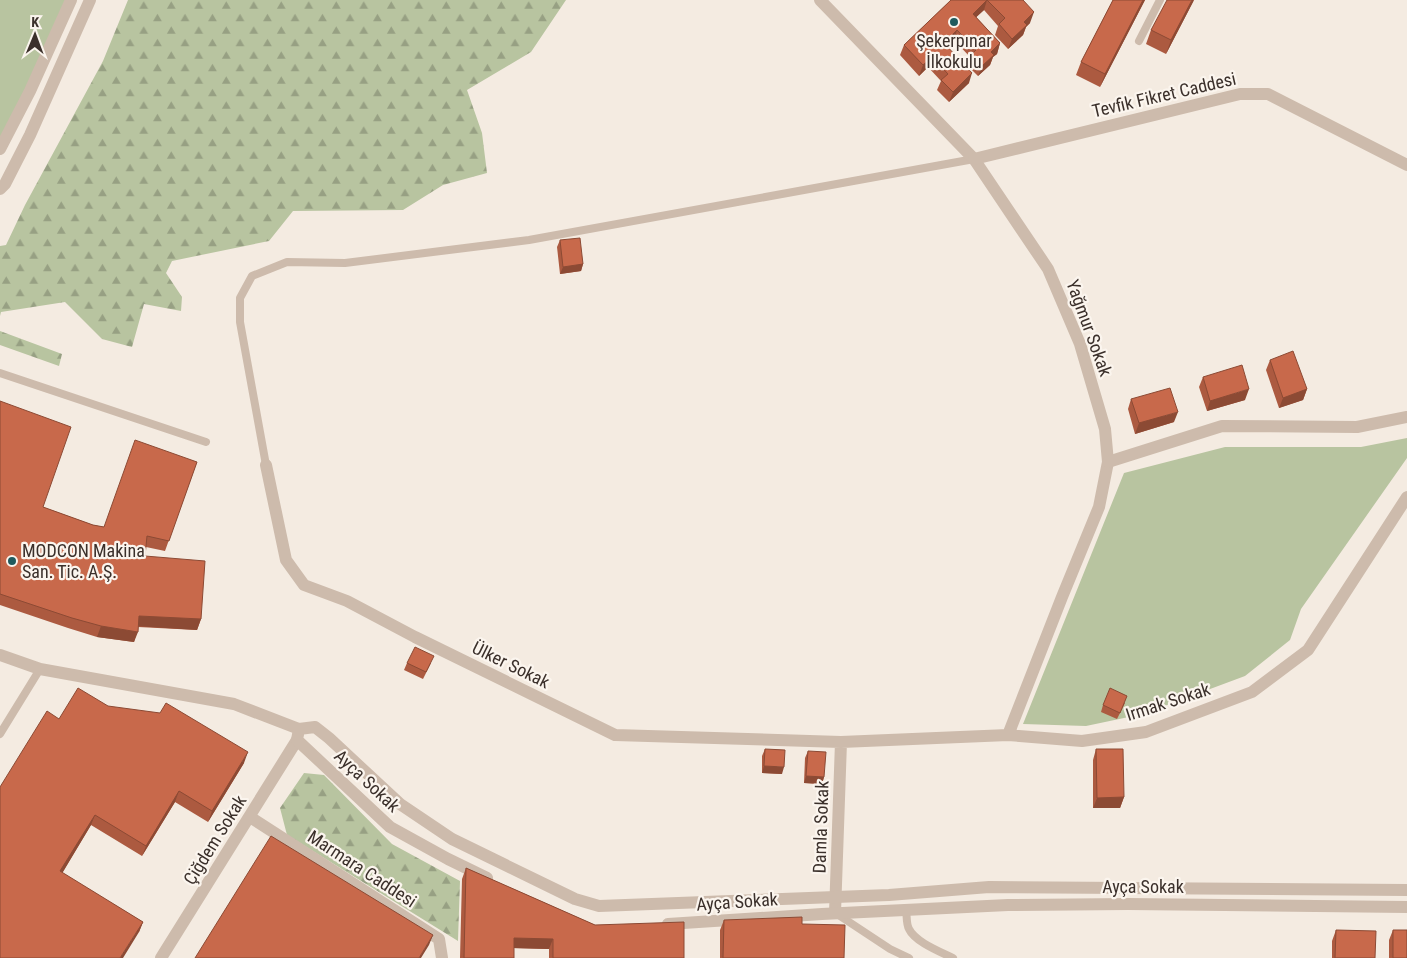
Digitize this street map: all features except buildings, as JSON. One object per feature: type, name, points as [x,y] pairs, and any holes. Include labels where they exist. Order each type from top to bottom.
[{"type":"street","points":[[0,149],[30,91],[71,0]]},
{"type":"street","points":[[0,189],[5,184],[30,135],[90,0]]},
{"type":"street","name":"Yağmur Sokak","points":[[820,0],[974,159],[1048,269],[1080,344],[1105,429],[1108,462],[1099,507],[1008,735]]},
{"type":"street","name":"Tevfik Fikret Caddesi","points":[[974,159],[1240,94],[1268,94],[1407,166]]},
{"type":"street","points":[[1108,462],[1222,426],[1357,427],[1407,417]]},
{"type":"street","name":"Ülker Sokak","points":[[266,465],[286,560],[304,585],[347,600],[415,637],[615,735],[841,742]]},
{"type":"street","name":"Irmak Sokak","points":[[841,742],[1008,735],[1082,741],[1146,732],[1252,692],[1308,650],[1407,497]]},
{"type":"street","name":"Ayça Sokak","points":[[0,654],[40,669],[234,704],[298,735],[390,827],[496,883]]},
{"type":"street","name":"Ayça Sokak","points":[[298,735],[314,727],[329,738],[400,804],[452,839],[575,899],[599,906],[889,895],[989,887],[1407,890]]},
{"type":"street","name":"Çiğdem Sokak","points":[[161,958],[250,817],[298,735]]},
{"type":"street","name":"Damla Sokak","points":[[835,913],[841,742]]},
{"type":"street","name":"Marmara Caddesi","points":[[250,817],[439,939],[442,958]]},
{"type":"street","name":"Ayça Sokak","points":[[654,925],[835,913],[1008,905],[1128,904],[1407,907]]},
{"type":"lane","points":[[1139,41],[1160,0]]},
{"type":"lane","points":[[266,465],[240,322],[240,298],[252,276],[287,262],[345,263],[529,240],[974,159]]},
{"type":"lane","points":[[0,373],[206,442]]},
{"type":"lane","points":[[0,734],[40,669]]},
{"type":"lane","points":[[906,909],[910,932],[926,944],[953,958]]},
{"type":"lane","points":[[835,913],[890,949],[909,958]]},
{"type":"green space","points":[[0,0],[71,0],[0,149]]},
{"type":"green space","points":[[128,0],[566,0],[531,52],[467,90],[482,133],[487,173],[443,185],[403,210],[293,211],[269,241],[172,261],[166,273],[182,297],[181,311],[144,304],[132,347],[102,339],[65,302],[1,312],[0,316],[0,246],[6,245],[25,205],[103,61]]},
{"type":"green space","points":[[0,331],[62,354],[59,366],[0,345]]},
{"type":"green space","points":[[1407,438],[1407,458],[1301,609],[1290,640],[1245,676],[1143,714],[1086,726],[1023,724],[1124,473],[1225,447],[1361,447]]},
{"type":"green space","points":[[304,773],[324,775],[392,844],[460,881],[458,941],[287,835],[280,808]]},
{"type":"place","name":"Şekerpınar İlkokulu","points":[[954,22]]},
{"type":"place","name":"MODCON Makina San. Tic. A.Ş.","points":[[12,561]]}]
